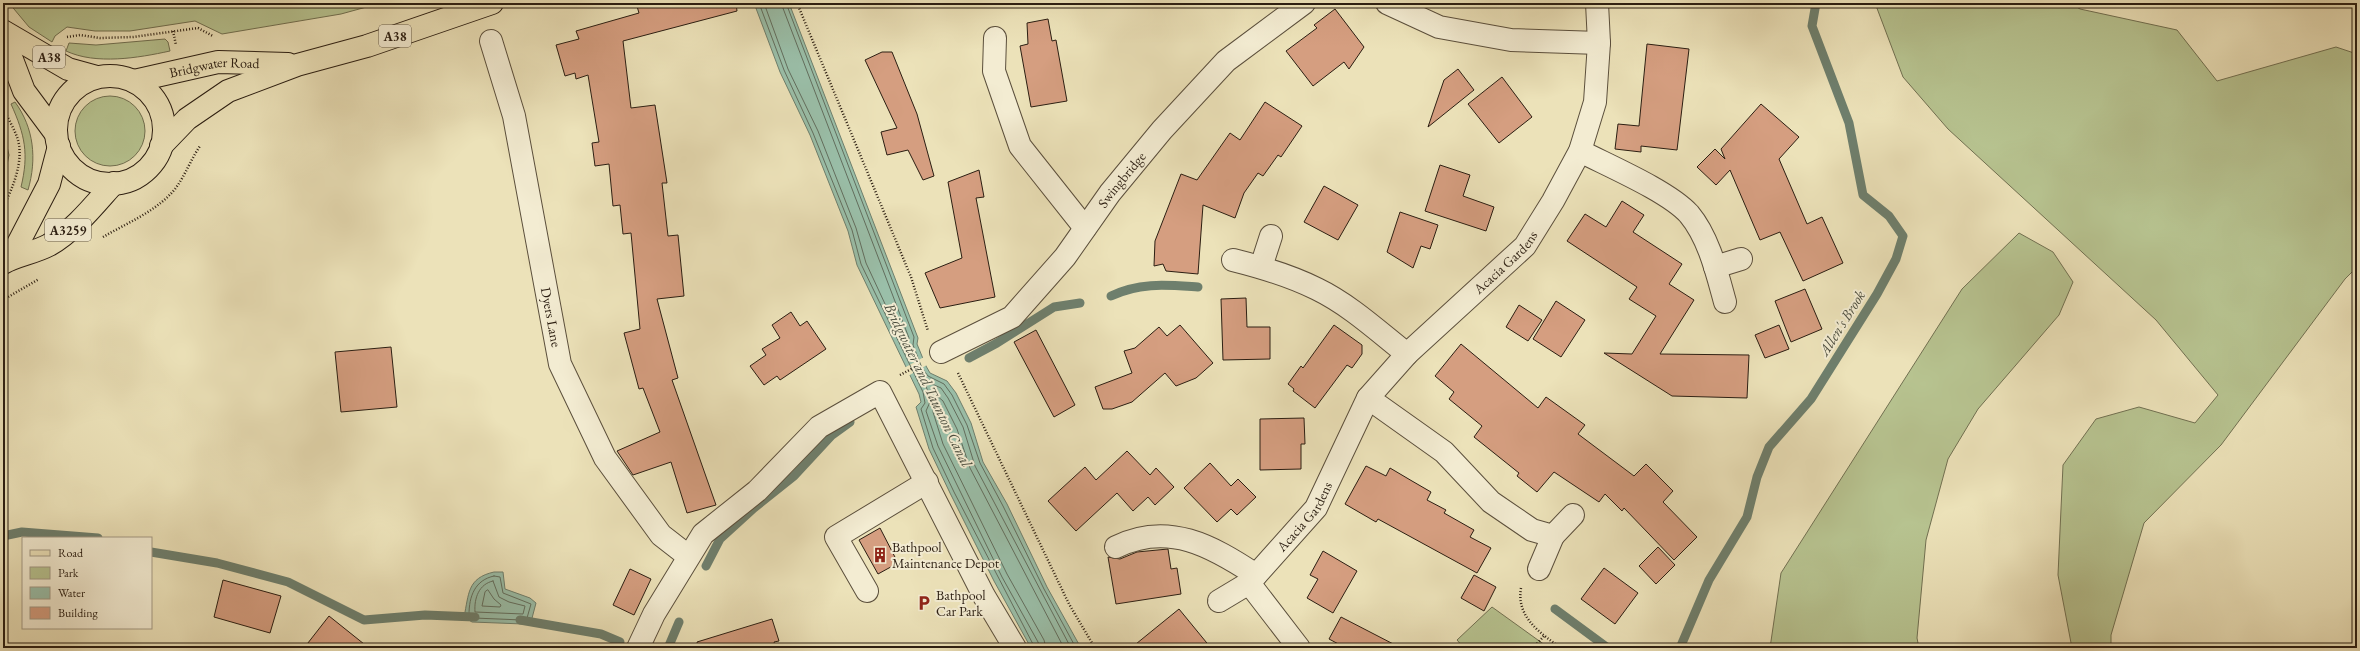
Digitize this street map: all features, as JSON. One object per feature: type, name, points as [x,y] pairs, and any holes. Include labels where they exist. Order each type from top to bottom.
[{"type":"main road","name":"Bridgwater Road","points":[[161,146],[187,119],[228,91],[297,65],[367,46],[492,3]]},
{"type":"main road","name":"A38","points":[[3,31],[68,69],[97,77],[109,76],[134,81],[153,98],[159,109],[163,127],[161,146],[148,167],[127,180],[114,183],[102,183],[80,174],[71,166],[57,140],[24,91],[3,36]]},
{"type":"main road","name":"Bridgwater Road","points":[[134,81],[218,62],[297,65]]},
{"type":"main road","points":[[57,140],[60,109],[66,98],[85,82],[97,77]]},
{"type":"main road","name":"A3259","points":[[6,261],[49,184],[57,140]]},
{"type":"main road","name":"A3259","points":[[6,261],[31,253],[58,238],[74,226],[114,183]]},
{"type":"street","name":"Swingbridge","points":[[932,358],[1012,317],[1065,257],[1110,194],[1162,130],[1226,61],[1304,3]]},
{"type":"street","points":[[1387,3],[1440,27],[1511,40],[1599,43]]},
{"type":"street","name":"Acacia Gardens","points":[[1219,601],[1253,579],[1316,508],[1368,398],[1407,354],[1525,246],[1553,201],[1580,151],[1595,102],[1599,43],[1597,3]]},
{"type":"street","points":[[995,38],[994,71],[1020,146],[1085,228]]},
{"type":"street","name":"Dyers Lane","points":[[491,41],[514,116],[560,364],[605,458],[661,535],[688,556]]},
{"type":"street","points":[[1580,151],[1667,197],[1689,214],[1704,239],[1715,267],[1725,302]]},
{"type":"street","points":[[1261,267],[1271,236]]},
{"type":"street","points":[[1715,267],[1741,259]]},
{"type":"street","points":[[1233,260],[1261,267],[1318,290],[1362,318],[1407,354]]},
{"type":"street","points":[[638,648],[654,614],[688,556],[704,534],[757,491],[818,427],[880,392],[984,596],[1015,648]]},
{"type":"street","points":[[1368,398],[1444,452],[1491,502],[1532,530],[1553,536]]},
{"type":"street","points":[[867,591],[836,537],[927,482]]},
{"type":"street","points":[[1539,569],[1553,536],[1573,515]]},
{"type":"street","points":[[1116,547],[1145,536],[1176,536],[1223,554],[1253,579],[1299,648]]},
{"type":"path","points":[[797,3],[911,277],[931,342],[932,358]]},
{"type":"path","points":[[52,59],[58,46],[68,36],[100,38],[133,36],[198,28],[219,39],[236,62]]},
{"type":"path","points":[[3,108],[18,139],[18,157],[13,188],[3,207]]},
{"type":"path","points":[[96,240],[147,212],[165,199],[176,188],[204,140]]},
{"type":"path","points":[[897,377],[932,358]]},
{"type":"path","points":[[932,358],[960,376],[1069,604],[1095,648]]},
{"type":"path","points":[[1539,569],[1525,566],[1520,593],[1523,613],[1531,624],[1561,648]]},
{"type":"path","points":[[1533,648],[1545,635]]},
{"type":"green space","points":[[9,3],[381,3],[341,14],[222,34],[195,21],[130,31],[95,31],[67,27],[55,36],[52,42],[29,27]]},
{"type":"green space","points":[[1875,3],[2070,3],[2080,9],[2177,30],[2217,81],[2336,47],[2357,54],[2357,267],[2345,279],[2221,445],[2144,523],[2111,635],[2111,648],[2072,648],[2058,575],[2063,465],[2096,419],[2139,407],[2195,423],[2218,395],[2156,320],[1948,129],[1903,77]]},
{"type":"green space","points":[[165,39],[168,42],[170,51],[131,58],[90,58],[66,51],[69,43],[96,45]]},
{"type":"green space","points":[[103,96],[117,96],[130,102],[139,111],[143,117],[145,131],[143,145],[135,156],[124,164],[117,166],[103,166],[96,164],[85,156],[77,145],[75,138],[75,124],[77,117],[85,106],[96,98]]},
{"type":"green space","points":[[15,102],[26,122],[32,144],[32,167],[28,190],[21,187],[25,164],[25,154],[20,125],[11,104]]},
{"type":"green space","points":[[3,130],[9,155],[3,184]]},
{"type":"green space","points":[[2019,233],[2053,252],[2073,282],[2059,315],[1978,409],[1948,459],[1926,540],[1917,638],[1919,648],[1770,648],[1781,573],[1962,289]]},
{"type":"green space","points":[[1492,607],[1549,648],[1464,648],[1457,640]]},
{"type":"water","name":"Bridgwater and Taunton Canal","points":[[754,3],[789,3],[918,338],[917,344],[926,366],[930,373],[947,381],[956,393],[971,423],[983,462],[1007,504],[1047,587],[1081,648],[1031,648],[994,581],[929,449],[916,407],[921,402],[919,394],[857,265],[848,231],[810,135],[780,72]]},
{"type":"water","points":[[494,572],[503,572],[505,589],[530,598],[536,603],[531,622],[523,624],[472,622],[464,617],[469,594],[474,583],[479,578]]},
{"type":"pier","points":[[924,357],[927,365],[908,376],[904,368]]},
{"type":"building","points":[[636,3],[736,3],[737,11],[623,41],[631,108],[655,105],[667,183],[662,183],[668,236],[678,235],[684,296],[657,299],[678,378],[672,380],[716,505],[687,513],[671,462],[633,475],[617,451],[660,432],[643,388],[639,389],[624,333],[640,329],[631,233],[623,234],[620,205],[613,206],[609,164],[595,166],[592,143],[599,142],[588,75],[576,79],[575,73],[565,76],[556,45],[579,39],[576,31],[639,13]]},
{"type":"building","points":[[1335,9],[1364,47],[1349,69],[1344,62],[1313,86],[1286,51],[1317,28],[1314,25]]},
{"type":"building","points":[[1048,19],[1052,41],[1056,40],[1067,101],[1031,107],[1020,46],[1028,44],[1027,23]]},
{"type":"building","points":[[1647,44],[1689,49],[1677,150],[1641,146],[1641,152],[1615,149],[1618,124],[1639,126]]},
{"type":"building","points":[[882,52],[892,52],[917,114],[934,176],[923,180],[908,150],[887,155],[881,132],[897,128],[865,60]]},
{"type":"building","points":[[1458,69],[1474,90],[1428,127],[1444,80]]},
{"type":"building","points":[[1502,77],[1532,117],[1499,143],[1468,104]]},
{"type":"building","points":[[1265,102],[1302,126],[1281,157],[1278,155],[1263,176],[1258,173],[1244,193],[1235,218],[1203,205],[1198,274],[1166,271],[1163,264],[1154,266],[1155,241],[1181,174],[1197,180],[1230,133],[1240,140]]},
{"type":"building","points":[[1761,104],[1799,137],[1779,159],[1807,224],[1822,217],[1843,263],[1803,281],[1780,232],[1760,240],[1730,170],[1716,185],[1697,167],[1715,149],[1725,159],[1721,149]]},
{"type":"building","points":[[1440,165],[1470,175],[1463,196],[1494,207],[1486,231],[1425,211]]},
{"type":"building","points":[[979,170],[984,197],[976,198],[995,297],[940,308],[925,273],[962,258],[948,182]]},
{"type":"building","points":[[1324,186],[1358,205],[1338,240],[1304,222]]},
{"type":"building","points":[[1622,201],[1644,215],[1633,232],[1682,264],[1669,284],[1694,300],[1660,354],[1749,355],[1747,398],[1672,396],[1604,353],[1632,354],[1656,316],[1629,299],[1637,287],[1567,241],[1585,214],[1606,227]]},
{"type":"building","points":[[1400,212],[1438,225],[1430,249],[1421,246],[1413,268],[1387,252]]},
{"type":"building","points":[[1805,289],[1822,329],[1791,342],[1775,301]]},
{"type":"building","points":[[1246,298],[1247,327],[1270,327],[1270,359],[1223,360],[1221,299]]},
{"type":"building","points":[[1556,301],[1585,320],[1561,357],[1533,339]]},
{"type":"building","points":[[1519,305],[1542,320],[1528,341],[1506,327]]},
{"type":"building","points":[[791,312],[800,326],[807,321],[826,349],[780,380],[777,376],[764,385],[750,366],[766,355],[762,349],[780,338],[772,325]]},
{"type":"building","points":[[1180,325],[1213,363],[1196,378],[1176,386],[1165,373],[1132,402],[1112,409],[1103,409],[1095,387],[1132,373],[1124,351],[1135,348],[1159,327],[1167,336]]},
{"type":"building","points":[[1334,325],[1362,345],[1362,354],[1352,368],[1347,365],[1315,408],[1293,391],[1294,389],[1288,384],[1301,366],[1303,368]]},
{"type":"building","points":[[1779,325],[1789,349],[1765,358],[1755,335]]},
{"type":"building","points":[[1036,330],[1075,405],[1054,417],[1014,342]]},
{"type":"building","points":[[1461,344],[1538,408],[1546,397],[1585,425],[1578,434],[1634,476],[1646,464],[1673,491],[1663,502],[1697,537],[1674,560],[1624,508],[1622,511],[1605,494],[1599,502],[1554,472],[1537,492],[1517,476],[1519,473],[1474,437],[1482,426],[1449,399],[1454,392],[1435,376]]},
{"type":"building","points":[[391,347],[397,407],[341,412],[335,352]]},
{"type":"building","points":[[1304,418],[1305,444],[1301,444],[1301,469],[1260,470],[1260,419]]},
{"type":"building","points":[[1127,451],[1150,475],[1156,468],[1174,487],[1155,505],[1148,497],[1133,511],[1117,493],[1076,531],[1048,501],[1085,467],[1096,480]]},
{"type":"building","points":[[1210,463],[1231,486],[1238,479],[1256,497],[1237,515],[1231,509],[1217,522],[1184,488]]},
{"type":"building","points":[[1366,466],[1386,476],[1390,468],[1431,492],[1427,500],[1446,510],[1444,513],[1474,530],[1470,537],[1491,548],[1477,573],[1378,519],[1376,522],[1345,504]]},
{"type":"building","name":"Bathpool Maintenance Depot","points":[[880,528],[898,563],[878,574],[859,540]]},
{"type":"building","points":[[1658,547],[1675,565],[1656,584],[1639,566]]},
{"type":"building","points":[[1168,549],[1171,569],[1177,568],[1181,594],[1116,604],[1108,557],[1120,559],[1137,552]]},
{"type":"building","points":[[1323,551],[1357,571],[1333,613],[1307,598],[1318,579],[1310,575]]},
{"type":"building","points":[[1604,568],[1638,593],[1615,624],[1581,599]]},
{"type":"building","points":[[630,569],[651,579],[634,615],[613,605]]},
{"type":"building","points":[[1474,575],[1496,587],[1484,611],[1461,598]]},
{"type":"building","points":[[223,580],[281,596],[270,633],[214,617]]},
{"type":"building","points":[[1179,609],[1211,648],[1131,648]]},
{"type":"building","points":[[329,616],[369,648],[304,648]]},
{"type":"building","points":[[1341,617],[1401,648],[1346,648],[1329,639]]},
{"type":"building","points":[[772,619],[779,641],[774,642],[776,648],[698,648],[697,642]]},
{"type":"waterway","name":"Allen's Brook","points":[[1680,648],[1709,580],[1747,517],[1757,477],[1769,447],[1811,399],[1877,294],[1896,259],[1903,236],[1889,216],[1863,195],[1849,123],[1812,26],[1816,3]]},
{"type":"waterway","points":[[1111,296],[1132,288],[1143,286],[1164,285],[1198,287]]},
{"type":"waterway","points":[[969,358],[997,343],[1054,307],[1080,303]]},
{"type":"waterway","points":[[706,566],[720,539],[754,508],[794,476],[832,435],[850,422]]},
{"type":"waterway","points":[[3,536],[22,532],[85,537]]},
{"type":"waterway","points":[[152,552],[217,563],[288,582],[364,620],[425,615],[475,617]]},
{"type":"waterway","points":[[1555,609],[1608,648]]},
{"type":"waterway","points":[[520,620],[601,634],[620,642]]},
{"type":"waterway","points":[[668,648],[679,622]]},
{"type":"place","name":"Bathpool Maintenance Depot","points":[[880,555]]},
{"type":"place","name":"Bathpool Car Park","points":[[924,603]]}]
